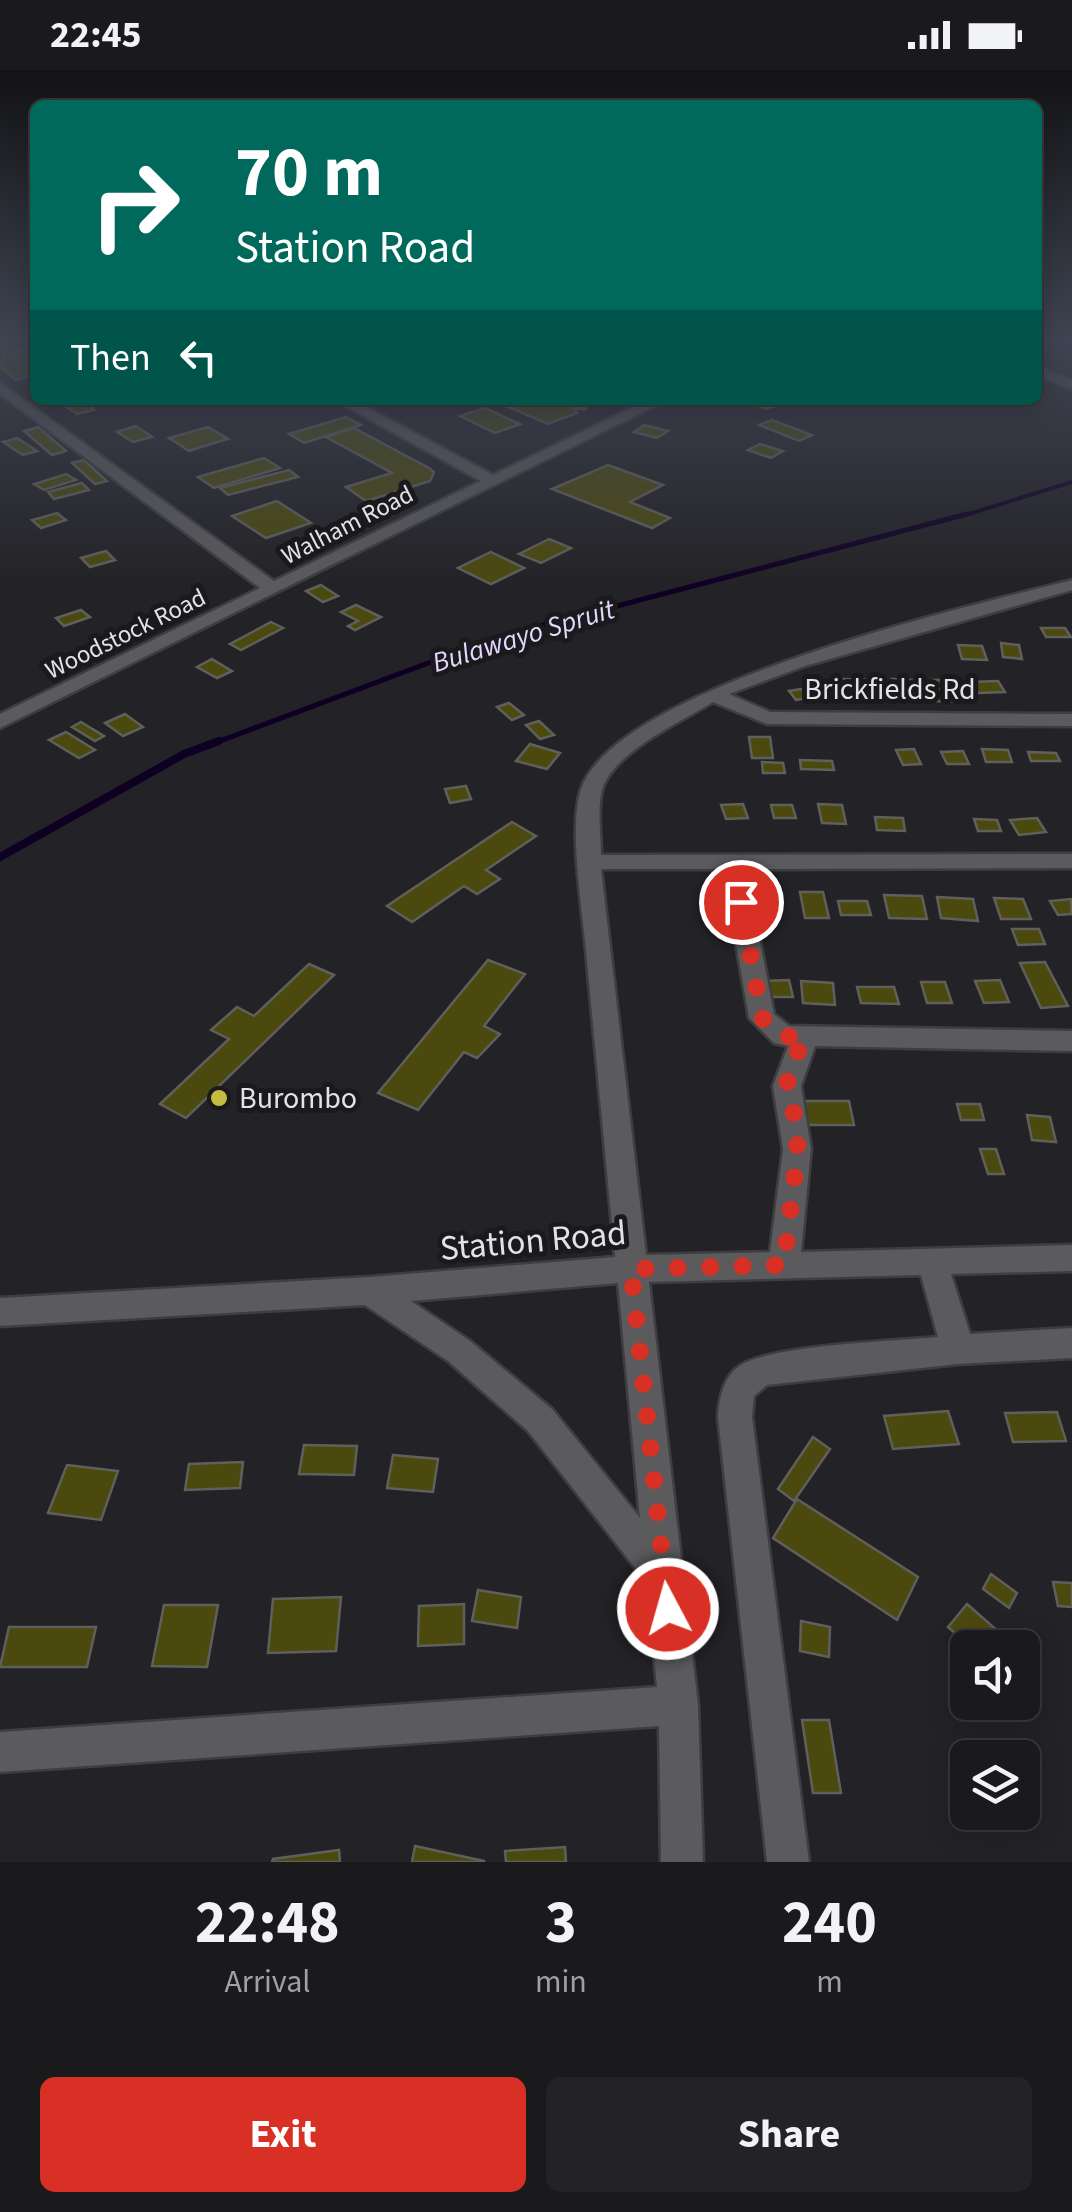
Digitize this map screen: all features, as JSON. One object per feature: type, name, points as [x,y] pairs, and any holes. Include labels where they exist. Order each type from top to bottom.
[{"type":"street","points":[[46,421],[273,588]]},
{"type":"street","points":[[380,421],[490,480]]},
{"type":"street","name":"Walham Road","points":[[273,588],[616,421]]},
{"type":"street","points":[[682,1862],[678,1704],[589,862],[588,804],[599,772],[618,752],[712,694],[798,662],[1072,585]]},
{"type":"street","name":"Woodstock Road","points":[[0,722],[273,588]]},
{"type":"street","name":"Brickfields Rd","points":[[712,694],[766,718],[1072,720]]},
{"type":"street","points":[[589,862],[1072,862]]},
{"type":"street","points":[[734,864],[762,1018],[783,1036],[1072,1040]]},
{"type":"street","points":[[784,1265],[798,1143],[785,1088],[790,1064],[806,1038]]},
{"type":"street","name":"Station Road","points":[[0,1312],[370,1291],[631,1269],[1072,1258]]},
{"type":"street","points":[[932,1261],[958,1349]]},
{"type":"street","points":[[370,1291],[459,1351],[540,1420],[664,1577]]},
{"type":"street","points":[[788,1862],[735,1417],[738,1388],[750,1376],[766,1370],[958,1349],[1072,1343]]},
{"type":"street","points":[[0,1752],[678,1704]]},
{"type":"building","points":[[334,421],[353,421],[361,425],[304,443],[289,434]]},
{"type":"building","points":[[470,421],[520,424],[495,433]]},
{"type":"building","points":[[774,421],[812,435],[799,441],[759,425]]},
{"type":"building","points":[[644,425],[668,431],[657,438],[634,432]]},
{"type":"building","points":[[136,426],[152,437],[133,442],[117,432]]},
{"type":"building","points":[[38,427],[66,451],[52,455],[24,431]]},
{"type":"building","points":[[208,427],[228,439],[189,451],[169,438]]},
{"type":"building","points":[[354,428],[429,468],[434,472],[430,481],[366,501],[346,487],[392,473],[326,437]]},
{"type":"building","points":[[17,438],[37,451],[23,455],[3,442]]},
{"type":"building","points":[[760,444],[783,451],[771,458],[748,450]]},
{"type":"building","points":[[264,458],[280,468],[214,488],[198,477]]},
{"type":"building","points":[[84,460],[107,481],[95,484],[72,463]]},
{"type":"building","points":[[608,465],[663,485],[630,502],[670,518],[652,528],[552,489]]},
{"type":"building","points":[[289,470],[298,477],[228,495],[220,488]]},
{"type":"building","points":[[66,474],[76,480],[44,490],[34,484]]},
{"type":"building","points":[[82,483],[89,490],[54,499],[48,492]]},
{"type":"building","points":[[277,501],[311,523],[266,538],[232,516]]},
{"type":"building","points":[[57,513],[66,520],[41,528],[32,520]]},
{"type":"building","points":[[549,539],[571,548],[541,563],[519,554]]},
{"type":"building","points":[[106,551],[115,560],[90,567],[81,558]]},
{"type":"building","points":[[491,552],[524,568],[491,584],[458,568]]},
{"type":"building","points":[[321,585],[338,596],[323,602],[306,591]]},
{"type":"building","points":[[356,605],[381,617],[355,630],[348,626],[358,621],[341,612]]},
{"type":"building","points":[[81,610],[90,617],[64,626],[56,618]]},
{"type":"building","points":[[271,622],[283,628],[241,650],[230,644]]},
{"type":"building","points":[[1041,628],[1065,628],[1071,637],[1046,637]]},
{"type":"building","points":[[1001,643],[1019,645],[1022,659],[1003,657]]},
{"type":"building","points":[[958,645],[982,646],[987,660],[962,659]]},
{"type":"building","points":[[212,659],[232,671],[217,678],[197,667]]},
{"type":"building","points":[[843,679],[873,680],[875,689],[845,688]]},
{"type":"building","points":[[892,679],[915,680],[918,692],[894,691]]},
{"type":"building","points":[[931,680],[952,680],[959,702],[937,701]]},
{"type":"building","points":[[998,681],[1005,692],[978,693],[971,682]]},
{"type":"building","points":[[814,687],[822,696],[796,700],[789,691]]},
{"type":"building","points":[[509,703],[524,715],[512,720],[497,707]]},
{"type":"building","points":[[125,714],[143,727],[123,736],[105,723]]},
{"type":"building","points":[[539,721],[554,735],[540,739],[526,725]]},
{"type":"building","points":[[81,722],[104,736],[95,741],[72,727]]},
{"type":"building","points":[[66,732],[95,750],[79,758],[49,740]]},
{"type":"building","points":[[749,737],[770,737],[773,758],[752,758]]},
{"type":"building","points":[[530,744],[560,753],[547,769],[516,761]]},
{"type":"building","points":[[914,749],[921,764],[903,765],[896,750]]},
{"type":"building","points":[[982,749],[1008,750],[1012,762],[986,762]]},
{"type":"building","points":[[963,751],[969,764],[947,764],[941,752]]},
{"type":"building","points":[[1028,752],[1056,753],[1060,761],[1031,761]]},
{"type":"building","points":[[800,760],[832,761],[834,770],[801,769]]},
{"type":"building","points":[[762,762],[783,763],[785,773],[763,773]]},
{"type":"building","points":[[466,786],[471,799],[450,803],[445,789]]},
{"type":"building","points":[[743,804],[748,818],[726,819],[721,805]]},
{"type":"building","points":[[818,804],[842,805],[846,824],[822,823]]},
{"type":"building","points":[[771,805],[792,805],[796,818],[774,818]]},
{"type":"building","points":[[875,817],[903,818],[905,831],[877,830]]},
{"type":"building","points":[[1037,818],[1046,832],[1019,835],[1010,820]]},
{"type":"building","points":[[974,819],[997,820],[1001,831],[978,831]]},
{"type":"building","points":[[512,822],[536,836],[486,870],[500,879],[477,894],[464,886],[412,922],[387,906]]},
{"type":"building","points":[[800,892],[823,892],[829,918],[805,918]]},
{"type":"building","points":[[884,895],[922,896],[927,919],[889,918]]},
{"type":"building","points":[[937,897],[973,899],[978,921],[941,918]]},
{"type":"building","points":[[994,898],[1023,899],[1031,919],[1001,919]]},
{"type":"building","points":[[1071,899],[1072,914],[1058,915],[1050,901]]},
{"type":"building","points":[[838,901],[867,901],[871,915],[841,915]]},
{"type":"building","points":[[757,902],[776,903],[776,918],[756,917]]},
{"type":"building","points":[[1012,929],[1039,929],[1045,944],[1018,945]]},
{"type":"building","points":[[488,960],[525,974],[484,1026],[500,1034],[477,1058],[464,1052],[418,1110],[378,1093]]},
{"type":"building","points":[[1045,962],[1068,1006],[1041,1008],[1020,963]]},
{"type":"building","points":[[309,964],[334,975],[186,1118],[160,1104],[229,1039],[211,1030],[237,1007],[254,1016]]},
{"type":"building","points":[[789,980],[793,997],[767,997],[764,981]]},
{"type":"building","points":[[1000,980],[1009,1002],[984,1003],[975,981]]},
{"type":"building","points":[[801,981],[833,983],[835,1005],[803,1003]]},
{"type":"building","points":[[921,982],[945,982],[952,1003],[927,1003]]},
{"type":"building","points":[[857,987],[894,987],[899,1004],[861,1003]]},
{"type":"building","points":[[799,1101],[849,1101],[854,1125],[804,1125]]},
{"type":"building","points":[[957,1104],[980,1104],[984,1120],[961,1120]]},
{"type":"building","points":[[1027,1115],[1050,1117],[1056,1142],[1032,1140]]},
{"type":"building","points":[[980,1149],[996,1149],[1004,1174],[988,1174]]},
{"type":"building","points":[[948,1411],[959,1444],[893,1449],[884,1416]]},
{"type":"building","points":[[1057,1412],[1066,1441],[1013,1442],[1005,1413]]},
{"type":"building","points":[[813,1437],[830,1449],[794,1501],[778,1489]]},
{"type":"building","points":[[304,1445],[357,1446],[354,1475],[299,1474]]},
{"type":"building","points":[[393,1455],[438,1459],[433,1492],[387,1488]]},
{"type":"building","points":[[243,1462],[240,1488],[185,1490],[189,1464]]},
{"type":"building","points":[[67,1465],[118,1471],[101,1520],[48,1513]]},
{"type":"building","points":[[797,1499],[918,1577],[897,1620],[773,1538]]},
{"type":"building","points":[[991,1574],[1017,1593],[1009,1608],[983,1589]]},
{"type":"building","points":[[1053,1582],[1072,1583],[1072,1607],[1058,1606]]},
{"type":"building","points":[[478,1590],[521,1597],[517,1628],[472,1621]]},
{"type":"building","points":[[341,1597],[336,1651],[268,1653],[273,1599]]},
{"type":"building","points":[[464,1604],[464,1644],[418,1646],[419,1606]]},
{"type":"building","points":[[967,1604],[997,1630],[951,1630],[948,1627]]},
{"type":"building","points":[[164,1605],[218,1605],[207,1667],[152,1666]]},
{"type":"building","points":[[801,1621],[830,1627],[829,1657],[800,1651]]},
{"type":"building","points":[[9,1627],[96,1627],[87,1667],[0,1667]]},
{"type":"building","points":[[802,1720],[829,1720],[841,1793],[813,1793]]},
{"type":"building","points":[[415,1846],[484,1861],[484,1862],[412,1862]]},
{"type":"building","points":[[565,1847],[566,1862],[506,1862],[505,1851]]},
{"type":"building","points":[[339,1850],[340,1862],[272,1862],[273,1859]]},
{"type":"waterway","name":"Bulawayo Spruit","points":[[959,517],[1072,482]]},
{"type":"waterway","name":"Bulawayo Spruit","points":[[212,744],[495,638],[967,514]]},
{"type":"waterway","name":"Bulawayo Spruit","points":[[0,857],[184,754],[219,741]]},
{"type":"place","name":"Burombo","points":[[219,1098]]},
{"type":"route","points":[[668,1609],[631,1269],[784,1265],[798,1143],[785,1088],[790,1064],[806,1038],[783,1036],[771,1030],[762,1018],[741,902]]}]
